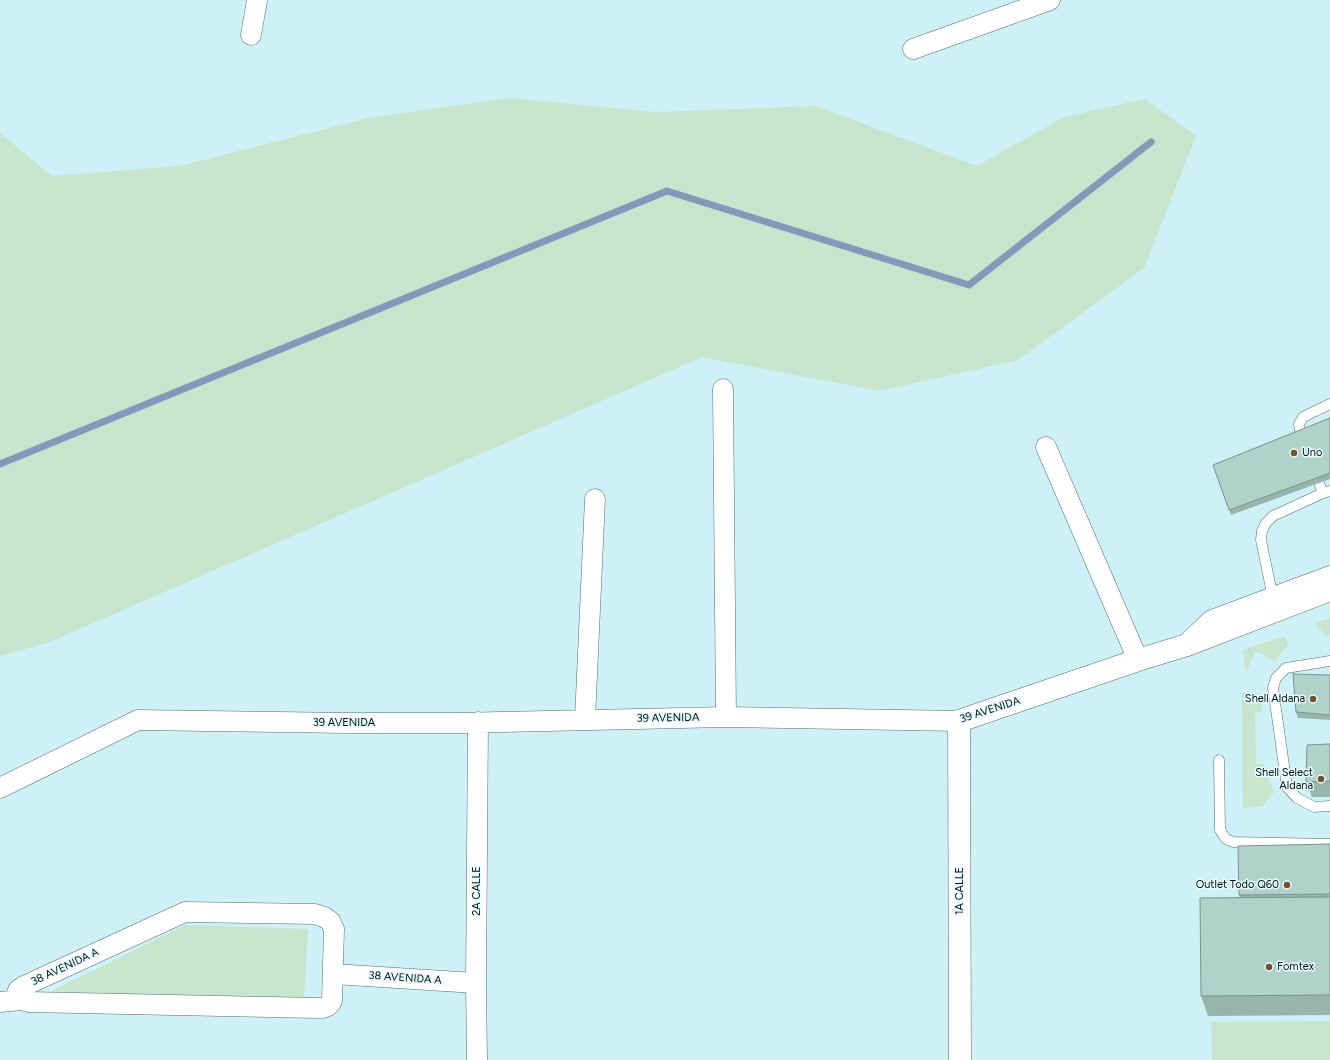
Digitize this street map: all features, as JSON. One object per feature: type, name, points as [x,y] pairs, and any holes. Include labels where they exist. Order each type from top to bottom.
[{"type":"main road","points":[[1187,645],[1212,621],[1330,577]]},
{"type":"main road","name":"39 AVENIDA","points":[[959,721],[1138,660],[1187,645],[1330,590]]},
{"type":"main road","name":"1A CALLE","points":[[959,721],[960,1060]]},
{"type":"street","points":[[251,35],[257,0]]},
{"type":"street","points":[[913,49],[1050,0]]},
{"type":"street","points":[[722,390],[726,717]]},
{"type":"street","points":[[1046,447],[1138,660]]},
{"type":"street","points":[[585,719],[595,499]]},
{"type":"street","name":"39 AVENIDA","points":[[0,788],[138,720],[347,724],[726,717],[959,721]]},
{"type":"street","name":"2A CALLE","points":[[477,1060],[476,983],[478,722]]},
{"type":"street","name":"38 AVENIDA A","points":[[185,912],[315,914],[324,917],[330,921],[334,929],[333,974],[332,1002],[323,1008],[28,1002],[21,1000],[18,995],[18,990],[24,986],[185,912]]},
{"type":"street","name":"38 AVENIDA A","points":[[333,974],[476,983]]},
{"type":"street","points":[[0,1002],[21,1000]]},
{"type":"lane","points":[[1301,436],[1299,424],[1304,418],[1330,404]]},
{"type":"lane","points":[[1273,598],[1261,540],[1262,531],[1266,523],[1273,516],[1327,492],[1319,483]]},
{"type":"lane","points":[[1330,661],[1286,668],[1276,678],[1273,688],[1287,787],[1298,798],[1314,807],[1330,806]]},
{"type":"lane","points":[[1219,760],[1220,830],[1226,839],[1233,842],[1330,844]]},
{"type":"green space","points":[[509,98],[656,112],[816,106],[977,166],[1064,117],[1145,99],[1196,136],[1144,268],[1018,360],[879,391],[702,357],[50,642],[0,656],[0,133],[52,176],[180,166],[369,118]]},
{"type":"green space","points":[[1330,618],[1330,635],[1326,636],[1315,623]]},
{"type":"green space","points":[[1285,636],[1288,645],[1275,661],[1255,651],[1246,673],[1243,650]]},
{"type":"green space","points":[[1242,693],[1261,693],[1262,712],[1255,712],[1256,764],[1263,764],[1274,792],[1262,806],[1243,808]]},
{"type":"green space","points":[[185,925],[308,929],[304,998],[50,992]]},
{"type":"green space","points":[[1330,1021],[1330,1060],[1212,1060],[1211,1022]]},
{"type":"building","name":"Uno","points":[[1330,418],[1330,473],[1229,510],[1213,465]]},
{"type":"building","name":"Shell Aldana","points":[[1293,674],[1330,675],[1330,715],[1296,712]]},
{"type":"building","points":[[1330,744],[1330,781],[1306,782],[1307,745]]},
{"type":"building","name":"Outlet Todo Q60","points":[[1330,844],[1330,894],[1239,895],[1238,846]]},
{"type":"building","name":"Fomtex","points":[[1330,897],[1330,995],[1201,996],[1200,898]]},
{"type":"waterway","points":[[0,464],[667,191],[969,285],[1151,142]]},
{"type":"place","name":"Uno","points":[[1294,453]]},
{"type":"place","name":"Shell Aldana","points":[[1313,699]]},
{"type":"place","name":"Shell Select Aldana","points":[[1321,779]]},
{"type":"place","name":"Outlet Todo Q60","points":[[1287,885]]},
{"type":"place","name":"Fomtex","points":[[1269,967]]}]
